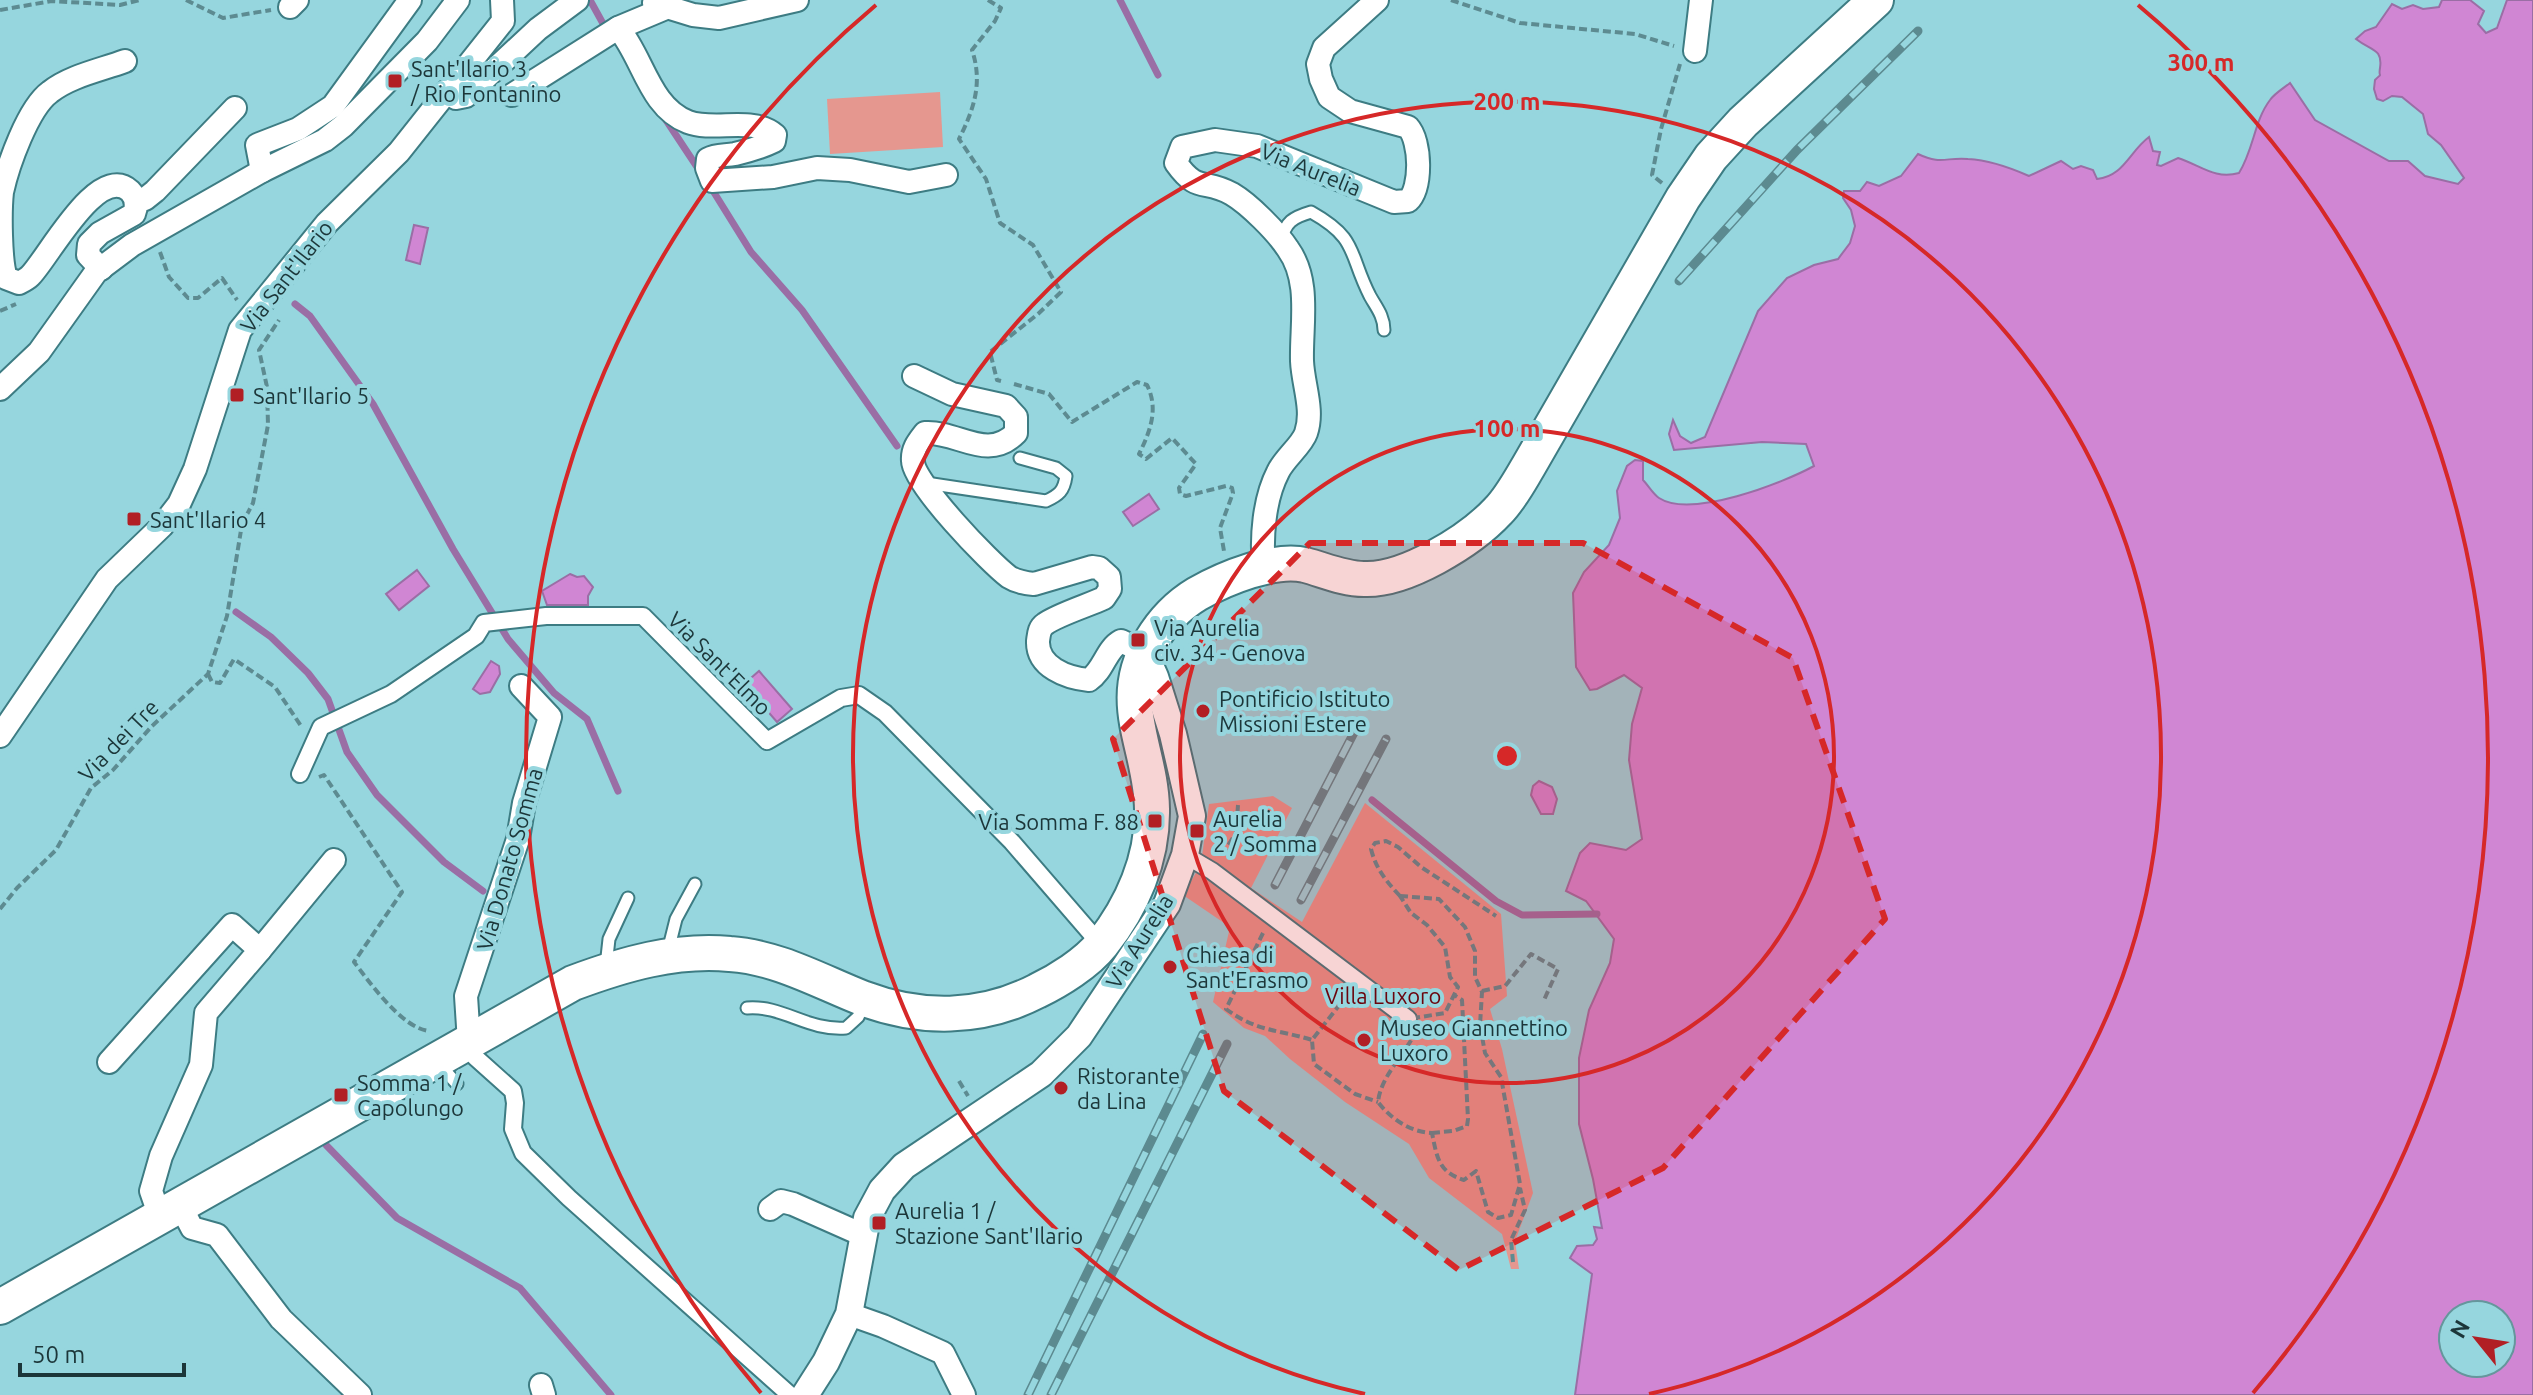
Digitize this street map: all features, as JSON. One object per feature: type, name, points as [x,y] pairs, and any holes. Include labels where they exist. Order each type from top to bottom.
[{"type":"main road","points":[[0,1307],[170,1211],[447,1073],[469,1042],[573,983],[606,971],[667,955],[731,954],[774,962],[866,999],[920,1014],[963,1014],[998,1007],[1037,991],[1080,963],[1101,945],[1131,898],[1150,849],[1152,807],[1134,710],[1134,682],[1144,652],[1171,613],[1196,595],[1256,570],[1301,564],[1366,580],[1405,572],[1450,548],[1492,518],[1528,467],[1683,198],[1711,157],[1743,122],[1876,0]]},
{"type":"street","points":[[262,171],[257,145],[298,129],[333,106],[410,0]]},
{"type":"street","points":[[0,389],[39,352],[96,272],[132,245],[262,171],[325,140],[343,126],[427,41],[458,0]]},
{"type":"street","name":"Via Sant'Ilario","points":[[0,736],[107,579],[162,526],[179,504],[195,469],[240,330],[311,241],[399,152],[503,21],[502,0]]},
{"type":"street","points":[[446,92],[456,98],[466,96],[538,29],[577,0]]},
{"type":"street","points":[[643,0],[693,15],[719,18],[797,0]]},
{"type":"street","name":"Via Aurelia","points":[[1256,570],[1276,474],[1305,435],[1309,413],[1302,363],[1303,299],[1297,265],[1282,241],[1233,195],[1187,179],[1176,163],[1182,147],[1215,140],[1257,146],[1394,202],[1408,201],[1416,190],[1417,148],[1413,133],[1408,127],[1350,111],[1329,97],[1318,64],[1324,48],[1377,0]]},
{"type":"street","points":[[1689,52],[1701,0]]},
{"type":"street","points":[[512,95],[618,28],[668,7]]},
{"type":"street","points":[[618,28],[629,41],[660,101],[687,122],[755,127],[775,135],[774,141],[766,145],[708,159],[707,168],[712,181],[773,177],[817,168],[850,170],[909,182],[946,175]]},
{"type":"street","points":[[101,269],[88,255],[89,244],[100,233],[134,214],[136,201],[131,192],[114,185],[104,188],[85,204],[58,236],[30,276],[19,283],[6,278],[1,266],[2,193],[31,116],[48,93],[125,61]]},
{"type":"street","points":[[136,201],[145,199],[155,191],[235,108]]},
{"type":"street","points":[[914,376],[952,394],[1006,406],[1016,417],[1016,433],[1009,441],[984,448],[941,432],[925,433],[915,445],[912,464],[922,482],[988,557],[1015,580],[1034,584],[1092,567],[1105,572],[1110,589],[1104,598],[1047,622],[1040,629],[1040,656],[1054,669],[1089,680],[1100,670],[1113,645],[1121,641],[1144,652]]},
{"type":"street","name":"Via Sant'Elmo","points":[[300,774],[321,727],[391,694],[476,636],[484,623],[546,616],[643,616],[767,741],[841,698],[859,695],[885,713],[1012,842],[1101,945]]},
{"type":"street","name":"Via Aurelia","points":[[805,1395],[826,1362],[849,1314],[867,1218],[882,1190],[904,1166],[1041,1074],[1079,1036],[1167,904],[1185,855],[1192,816],[1173,734],[1144,652]]},
{"type":"street","name":"Via Donato Somma","points":[[469,1042],[466,996],[518,839],[524,803],[550,717],[521,686]]},
{"type":"street","points":[[1185,855],[1212,871],[1408,1019]]},
{"type":"street","points":[[334,860],[206,1013],[201,1065],[161,1156],[151,1191],[192,1228],[217,1235],[281,1319],[360,1395]]},
{"type":"street","points":[[109,1062],[232,925],[260,950]]},
{"type":"street","points":[[469,1042],[475,1057],[513,1091],[513,1129],[523,1153],[569,1198],[790,1395]]},
{"type":"street","points":[[770,1209],[781,1201],[793,1204],[863,1235]]},
{"type":"street","points":[[849,1314],[943,1353],[964,1395]]},
{"type":"lane","points":[[1282,241],[1284,229],[1295,217],[1311,212],[1334,225],[1351,246],[1368,294],[1384,320],[1384,330]]},
{"type":"lane","points":[[922,482],[1046,501],[1058,496],[1065,488],[1066,476],[1056,468],[1020,458]]},
{"type":"lane","points":[[667,955],[676,919],[695,884]]},
{"type":"lane","points":[[606,971],[609,939],[628,898]]},
{"type":"lane","points":[[747,1008],[770,1009],[829,1030],[846,1028],[858,1017],[866,999]]},
{"type":"path","points":[[0,10],[52,1],[120,5],[140,0]]},
{"type":"path","points":[[186,0],[223,18],[294,4]]},
{"type":"path","points":[[988,0],[1001,8],[995,21],[972,50],[977,66],[977,94],[973,111],[959,139],[986,179],[1000,223],[1033,245],[1061,292],[990,352],[997,380],[1049,394],[1072,422],[1137,382],[1147,385],[1153,396],[1153,419],[1150,434],[1139,454],[1146,459],[1172,438],[1196,464],[1179,488],[1180,494],[1186,496],[1226,486],[1232,488],[1220,528],[1224,556],[1256,570]]},
{"type":"path","points":[[1451,0],[1520,23],[1635,34],[1689,52],[1661,129],[1652,175],[1668,188]]},
{"type":"path","points":[[159,249],[169,277],[188,298],[198,298],[222,278],[243,308],[240,330]]},
{"type":"path","name":"Via dei Tre","points":[[0,909],[56,850],[91,788],[113,770],[152,726],[208,674],[227,616],[242,524],[253,503],[268,425],[267,387],[259,350],[282,316]]},
{"type":"path","points":[[1212,871],[1236,833],[1238,805]]},
{"type":"path","points":[[1378,1102],[1380,1085],[1404,1055],[1415,1033],[1408,1019],[1445,1013],[1458,987],[1450,977],[1445,947],[1427,925],[1411,913],[1382,876],[1371,849],[1375,843],[1386,841],[1398,847],[1421,867],[1496,916]]},
{"type":"path","points":[[1400,896],[1439,899],[1465,927],[1475,951],[1475,977],[1482,992],[1480,1025],[1485,1053],[1501,1077],[1525,1210],[1511,1240],[1513,1262]]},
{"type":"path","points":[[1271,917],[1226,1009],[1245,1023],[1312,1040]]},
{"type":"path","points":[[1482,992],[1505,986],[1531,954],[1558,969],[1544,1000]]},
{"type":"path","points":[[1357,981],[1312,1040],[1314,1064],[1355,1094],[1378,1102],[1387,1114],[1421,1133],[1453,1131],[1467,1126],[1462,1000],[1454,995]]},
{"type":"path","points":[[1432,1133],[1441,1165],[1451,1176],[1464,1180],[1476,1171],[1488,1212],[1498,1218],[1511,1215],[1520,1184]]},
{"type":"highlighted area","points":[[1310,543],[1583,543],[1793,658],[1885,919],[1663,1168],[1459,1270],[1224,1091],[1113,739]]},
{"type":"green space","points":[[940,92],[943,147],[830,154],[827,99]]},
{"type":"green space","name":"Villa Luxoro","points":[[1273,796],[1292,808],[1251,888],[1302,922],[1365,803],[1501,914],[1507,996],[1490,1009],[1502,1049],[1533,1193],[1515,1241],[1519,1269],[1511,1269],[1502,1234],[1429,1178],[1409,1144],[1345,1102],[1265,1036],[1244,1028],[1213,1002],[1230,927],[1183,895],[1201,864],[1209,804]]},
{"type":"shaded area","points":[[2442,0],[2470,0],[2484,11],[2478,24],[2486,33],[2497,28],[2507,0],[2533,0],[2533,1395],[1575,1395],[1592,1274],[1570,1258],[1577,1246],[1593,1245],[1597,1239],[1594,1227],[1602,1228],[1579,1124],[1579,1058],[1589,1010],[1610,963],[1614,939],[1586,901],[1566,891],[1580,853],[1590,843],[1626,850],[1642,839],[1629,760],[1632,724],[1642,688],[1624,675],[1590,690],[1576,667],[1573,593],[1584,572],[1609,545],[1620,518],[1617,491],[1627,466],[1635,460],[1643,461],[1643,480],[1659,498],[1692,504],[1714,502],[1760,489],[1814,466],[1806,444],[1762,442],[1674,450],[1669,434],[1673,420],[1680,436],[1691,443],[1705,437],[1758,311],[1787,278],[1814,265],[1838,259],[1850,243],[1855,226],[1851,210],[1843,198],[1844,191],[1860,191],[1867,182],[1879,186],[1901,176],[1918,154],[1938,160],[1983,161],[2029,176],[2061,161],[2073,169],[2081,166],[2093,170],[2097,179],[2114,173],[2149,137],[2153,151],[2160,152],[2157,165],[2178,158],[2215,173],[2230,175],[2239,173],[2244,164],[2270,100],[2290,83],[2315,120],[2389,161],[2408,161],[2425,176],[2458,184],[2464,178],[2441,145],[2428,134],[2423,114],[2402,97],[2392,96],[2383,101],[2377,99],[2374,89],[2375,80],[2380,75],[2380,57],[2375,50],[2356,39],[2376,27],[2392,4],[2402,9],[2413,5],[2423,9],[2439,7]]},
{"type":"shaded area","points":[[414,225],[428,228],[420,264],[406,260]]},
{"type":"shaded area","points":[[1149,494],[1159,509],[1133,526],[1123,512]]},
{"type":"shaded area","points":[[417,570],[429,586],[399,610],[386,594]]},
{"type":"shaded area","points":[[570,574],[584,576],[593,587],[588,596],[588,605],[547,605],[542,591]]},
{"type":"shaded area","points":[[491,661],[499,666],[500,674],[490,692],[480,694],[473,689]]},
{"type":"shaded area","points":[[759,671],[792,709],[777,722],[744,684]]},
{"type":"shaded area","points":[[1539,781],[1552,787],[1557,799],[1553,814],[1541,814],[1531,795],[1533,786]]},
{"type":"waterway","points":[[590,0],[606,29]]},
{"type":"waterway","points":[[1120,0],[1158,75]]},
{"type":"waterway","points":[[664,117],[701,173]]},
{"type":"waterway","points":[[710,186],[751,252],[802,310],[897,446]]},
{"type":"waterway","points":[[295,304],[310,316],[373,404],[453,549],[508,639],[554,693],[587,719],[618,791]]},
{"type":"waterway","points":[[236,612],[271,637],[308,673],[328,699],[347,752],[377,795],[444,862],[483,891]]},
{"type":"waterway","points":[[1372,800],[1496,901],[1522,915],[1597,914]]},
{"type":"waterway","points":[[326,1145],[397,1218],[520,1288],[611,1395]]},
{"type":"railway","points":[[1679,281],[1797,150],[1918,31]]},
{"type":"railway","points":[[1275,885],[1359,723]]},
{"type":"railway","points":[[1301,900],[1386,739]]},
{"type":"railway","points":[[1028,1395],[1203,1034]]},
{"type":"railway","points":[[1051,1395],[1227,1044]]},
{"type":"place","name":"Sant'Ilario 3 / Rio Fontanino","points":[[395,81]]},
{"type":"place","name":"Sant'Ilario 5","points":[[237,395]]},
{"type":"place","name":"Sant'Ilario 4","points":[[134,519]]},
{"type":"place","name":"Via Aurelia civ. 34 - Genova","points":[[1138,640]]},
{"type":"place","name":"Pontificio Istituto Missioni Estere","points":[[1203,711]]},
{"type":"place","name":"Via Somma F. 88","points":[[1155,821]]},
{"type":"place","name":"Aurelia 2 / Somma","points":[[1197,831]]},
{"type":"place","name":"Chiesa di Sant'Erasmo","points":[[1170,967]]},
{"type":"place","name":"Museo Giannettino Luxoro","points":[[1364,1040]]},
{"type":"place","name":"Ristorante da Lina","points":[[1061,1088]]},
{"type":"place","name":"Somma 1 / Capolungo","points":[[341,1095]]},
{"type":"place","name":"Aurelia 1 / Stazione Sant'Ilario","points":[[879,1223]]}]
